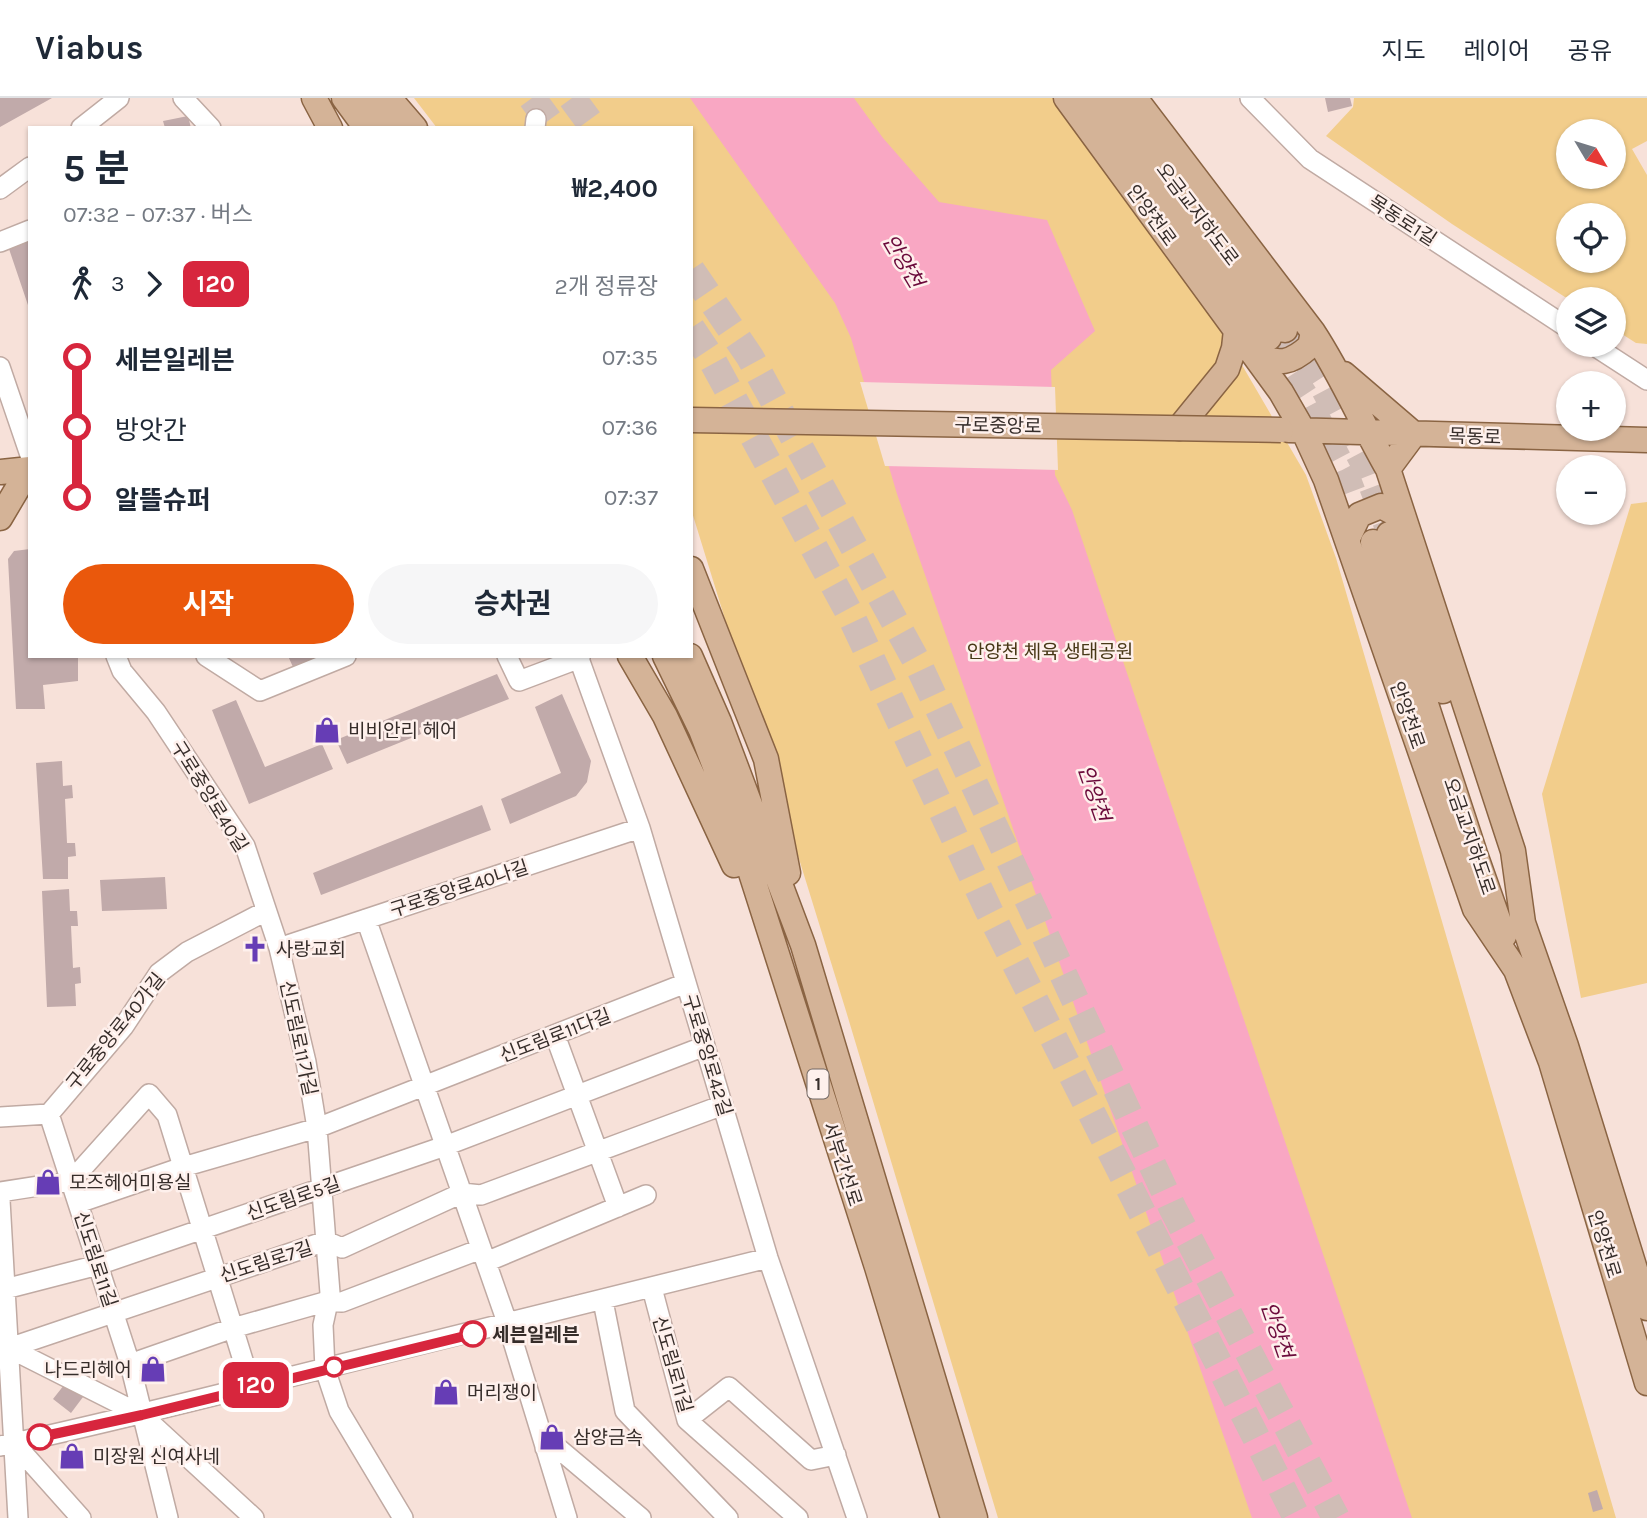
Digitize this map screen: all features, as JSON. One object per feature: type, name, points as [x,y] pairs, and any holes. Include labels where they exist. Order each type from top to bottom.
[{"type":"main road","points":[[314,98],[329,126]]},
{"type":"main road","points":[[344,98],[365,126]]},
{"type":"main road","points":[[369,98],[390,126]]},
{"type":"main road","points":[[389,98],[413,126]]},
{"type":"main road","name":"안양천로","points":[[1066,98],[1256,340],[1282,392],[1293,431],[1329,488],[1475,909],[1516,970],[1551,1062],[1647,1383]]},
{"type":"main road","name":"오금교지하도로","points":[[1086,98],[1256,340]]},
{"type":"main road","name":"오금교지하도로","points":[[1112,98],[1256,340]]},
{"type":"main road","name":"안양천로","points":[[1135,98],[1313,332],[1336,368],[1388,469],[1389,531],[1513,851],[1522,923],[1566,1046],[1647,1308]]},
{"type":"main road","points":[[1180,428],[1227,369],[1256,340],[1273,363],[1286,361],[1310,346],[1313,332]]},
{"type":"main road","points":[[1336,368],[1414,434],[1388,469]]},
{"type":"main road","name":"구로중앙로","points":[[696,423],[1293,431]]},
{"type":"main road","name":"목동로","points":[[1293,431],[1647,440]]},
{"type":"main road","points":[[0,472],[28,469]]},
{"type":"main road","points":[[0,518],[28,472]]},
{"type":"main road","points":[[1347,540],[1360,515],[1381,506],[1389,531]]},
{"type":"main road","name":"오금교지하도로","points":[[1389,531],[1475,854],[1516,970]]},
{"type":"main road","points":[[693,574],[766,760],[803,945]]},
{"type":"main road","points":[[631,658],[665,716],[778,960]]},
{"type":"main road","name":"서부간선로","points":[[666,658],[701,730],[727,798],[877,1267],[953,1518]]},
{"type":"main road","name":"서부간선로","points":[[691,658],[719,722],[803,945],[975,1518]]},
{"type":"street","points":[[84,126],[119,98]]},
{"type":"street","points":[[183,98],[209,126]]},
{"type":"street","name":"목동로1길","points":[[1250,98],[1310,159],[1556,320]]},
{"type":"street","points":[[0,189],[28,168]]},
{"type":"street","points":[[0,242],[28,231]]},
{"type":"street","points":[[1612,357],[1647,380]]},
{"type":"street","points":[[0,368],[28,449]]},
{"type":"street","name":"구로중앙로40길","points":[[117,658],[122,671],[156,712],[245,846],[279,948]]},
{"type":"street","points":[[209,658],[260,691],[340,658]]},
{"type":"street","points":[[508,658],[519,681],[576,658]]},
{"type":"street","name":"구로중앙로42길","points":[[579,658],[640,828],[768,1258],[857,1518]]},
{"type":"street","name":"구로중앙로40나길","points":[[279,948],[640,828]]},
{"type":"street","name":"구로중앙로40가길","points":[[48,1114],[124,1026],[159,973],[187,952],[266,911]]},
{"type":"street","points":[[366,919],[508,1325],[567,1518]]},
{"type":"street","name":"신도림로11가길","points":[[279,948],[306,1062],[317,1128],[330,1293],[323,1325],[326,1369],[339,1411],[403,1518]]},
{"type":"street","name":"신도림로11다길","points":[[317,1128],[686,983]]},
{"type":"street","points":[[555,1035],[618,1207]]},
{"type":"street","name":"신도림로5길","points":[[5,1289],[98,1265],[445,1146],[705,1046]]},
{"type":"street","points":[[0,1192],[71,1181],[149,1094],[167,1115],[251,1387]]},
{"type":"street","name":"신도림로7길","points":[[9,1348],[326,1241],[342,1248],[461,1193],[481,1195],[723,1105]]},
{"type":"street","points":[[0,1117],[48,1114]]},
{"type":"street","name":"신도림로11길","points":[[48,1114],[130,1364],[168,1518]]},
{"type":"street","points":[[78,1203],[183,1167],[317,1128]]},
{"type":"street","points":[[130,1364],[233,1328],[328,1301],[342,1302],[483,1255],[646,1195]]},
{"type":"street","points":[[0,1200],[9,1348],[7,1444],[18,1518]]},
{"type":"street","name":"신도림로11길","points":[[7,1444],[142,1415],[768,1258]]},
{"type":"street","name":"신도림로11길","points":[[652,1288],[687,1420],[798,1518]]},
{"type":"street","points":[[603,1301],[625,1411],[728,1518]]},
{"type":"street","points":[[9,1348],[142,1415],[254,1518]]},
{"type":"street","points":[[687,1420],[729,1387],[811,1460],[836,1455]]},
{"type":"street","points":[[7,1444],[81,1518]]},
{"type":"street","points":[[545,1448],[559,1449],[641,1518]]},
{"type":"green space","name":"안양천 체육 생태공원","points":[[414,98],[1055,98],[1221,329],[1306,475],[1336,558],[1616,1518],[998,1518],[846,1011],[693,515],[693,126],[435,126]]},
{"type":"green space","points":[[1354,98],[1647,98],[1647,141],[1632,149],[1647,175],[1647,344],[1636,343],[1626,337],[1626,287],[1556,287],[1556,291],[1452,224],[1326,136],[1353,107]]},
{"type":"green space","points":[[1647,502],[1647,983],[1581,998],[1542,794],[1631,504]]},
{"type":"water","name":"안양천","points":[[690,98],[854,98],[883,138],[939,202],[1047,220],[1095,331],[1051,370],[1055,475],[1072,510],[1412,1518],[1252,1518],[897,494],[851,338],[835,303]]},
{"type":"pier","points":[[860,382],[1055,387],[1058,470],[885,466]]},
{"type":"building","points":[[0,98],[52,98],[0,127]]},
{"type":"building","points":[[1325,98],[1350,98],[1352,106],[1328,112]]},
{"type":"building","points":[[188,116],[190,126],[164,126],[163,121]]},
{"type":"building","points":[[28,239],[28,305],[8,246]]},
{"type":"building","points":[[28,549],[28,658],[78,658],[78,681],[43,685],[45,709],[16,709],[8,559],[14,551]]},
{"type":"building","points":[[289,658],[315,658],[293,667]]},
{"type":"building","points":[[497,674],[509,699],[440,726],[437,720],[419,728],[421,734],[347,764],[336,740]]},
{"type":"building","points":[[562,694],[591,761],[587,782],[576,796],[510,824],[501,799],[561,773],[535,707]]},
{"type":"building","points":[[236,700],[265,767],[322,744],[333,769],[249,804],[212,710]]},
{"type":"building","points":[[62,761],[63,786],[72,785],[73,798],[65,799],[67,843],[75,843],[76,856],[68,857],[68,879],[43,879],[36,763]]},
{"type":"building","points":[[482,805],[491,830],[321,895],[313,873]]},
{"type":"building","points":[[165,877],[167,909],[102,911],[100,880]]},
{"type":"building","points":[[69,889],[70,911],[77,911],[78,926],[71,926],[73,968],[80,967],[81,983],[75,984],[76,1006],[47,1007],[42,891]]},
{"type":"building","points":[[68,1380],[86,1393],[71,1413],[53,1399]]},
{"type":"building","points":[[1597,1490],[1603,1509],[1593,1512],[1588,1493]]},
{"type":"tunnel","points":[[532,98],[553,126]]},
{"type":"tunnel","points":[[572,98],[593,126]]},
{"type":"tunnel","points":[[693,273],[750,357],[918,664],[1173,1209],[1336,1518]]},
{"type":"tunnel","points":[[1285,330],[1321,386],[1361,461],[1386,526]]},
{"type":"tunnel","points":[[693,331],[711,358],[851,616],[989,911],[1297,1518]]},
{"type":"tunnel","points":[[1273,344],[1306,395],[1345,469],[1373,542]]},
{"type":"bus line","name":"120","points":[[40,1437],[142,1415],[473,1334]]},
{"type":"place","name":"비비안리 헤어","points":[[327,730]]},
{"type":"place","name":"사랑교회","points":[[255,949]]},
{"type":"place","name":"모즈헤어미용실","points":[[48,1182]]},
{"type":"place","name":"세븐일레븐","points":[[473,1334]]},
{"type":"place","name":"나드리헤어","points":[[153,1369]]},
{"type":"place","name":"머리쟁이","points":[[446,1392]]},
{"type":"place","name":"삼양금속","points":[[552,1437]]},
{"type":"place","name":"미장원 신여사네","points":[[72,1456]]}]
